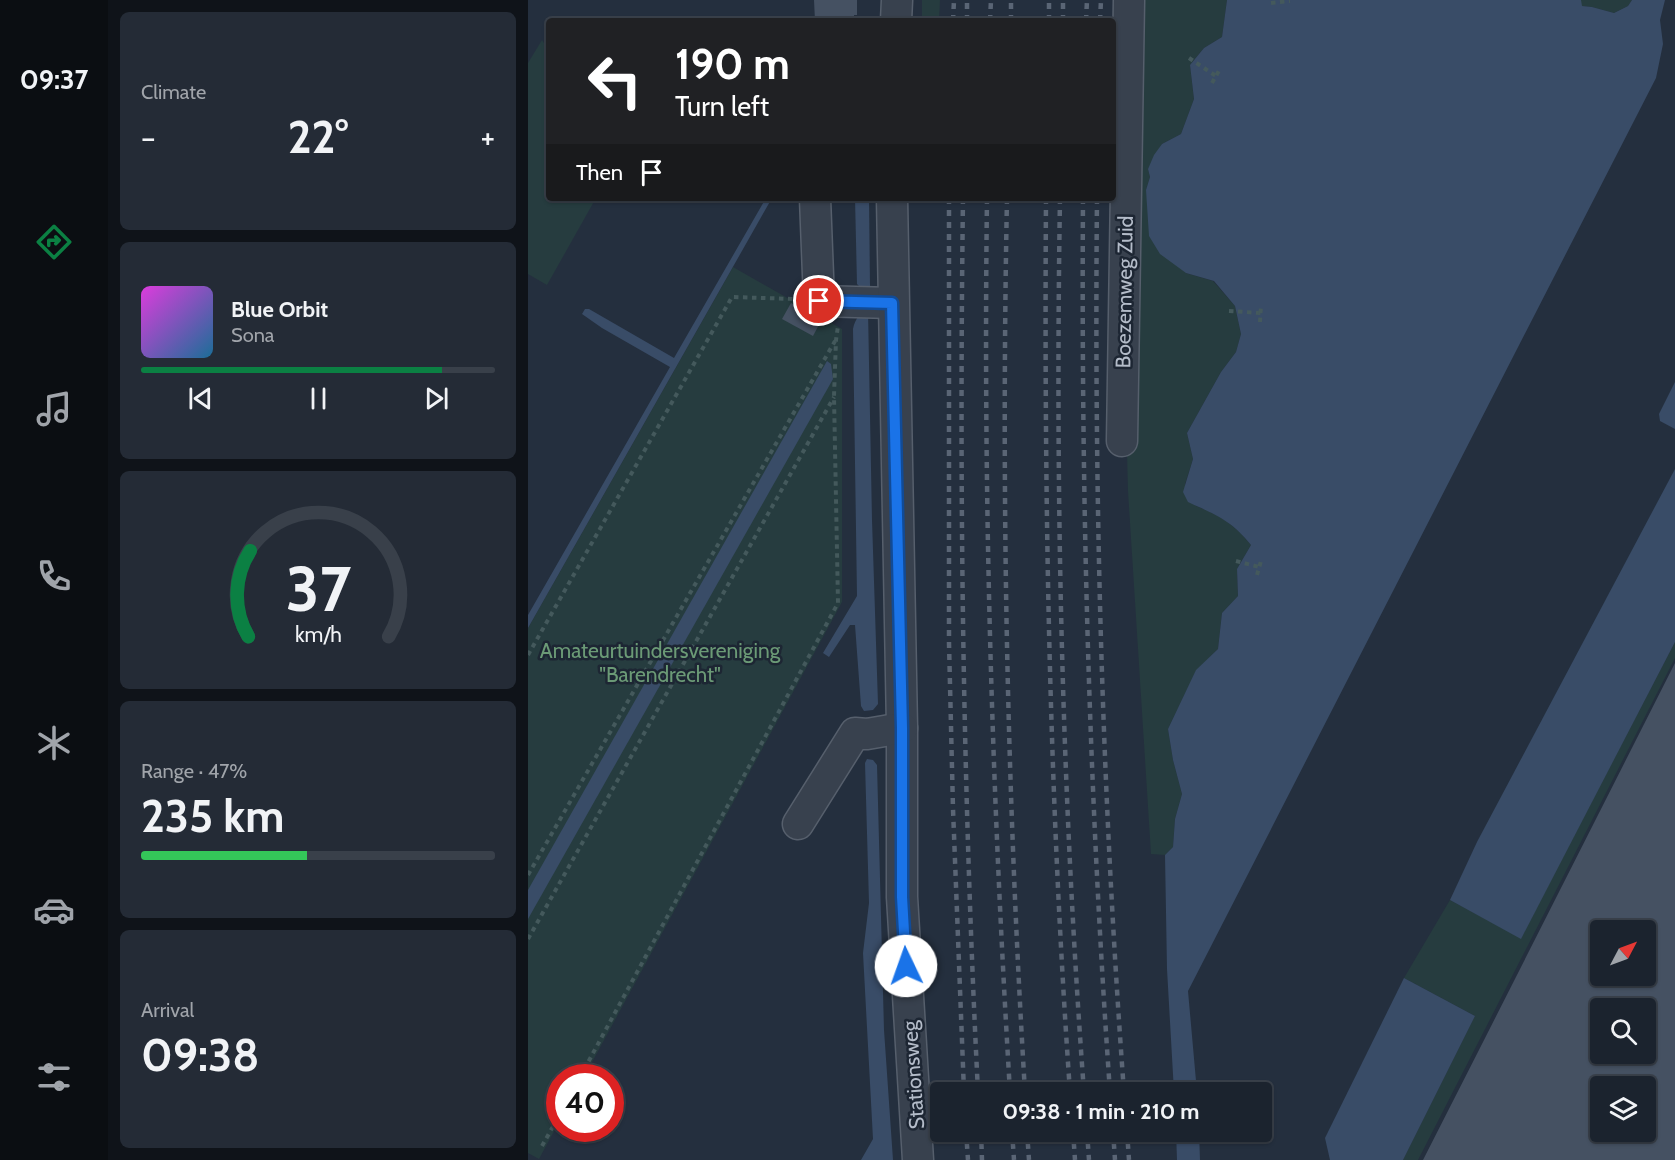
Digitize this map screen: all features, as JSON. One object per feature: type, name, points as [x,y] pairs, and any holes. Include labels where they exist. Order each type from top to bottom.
[{"type":"street","points":[[896,18],[897,0]]},
{"type":"street","name":"Boezemweg Zuid","points":[[1122,441],[1129,0]]},
{"type":"street","points":[[815,201],[831,301],[892,303]]},
{"type":"street","name":"Stationsweg","points":[[892,201],[892,303],[902,728],[902,897],[918,1160]]},
{"type":"street","points":[[798,824],[855,733],[867,734],[902,728]]},
{"type":"path","points":[[1271,3],[1290,1]]},
{"type":"path","points":[[1189,58],[1216,76]]},
{"type":"path","points":[[1212,83],[1220,69]]},
{"type":"path","points":[[528,655],[732,297],[831,301],[836,340],[834,396],[838,603],[587,1064]]},
{"type":"path","points":[[1260,322],[1261,305]]},
{"type":"path","points":[[1229,311],[1261,314]]},
{"type":"path","points":[[528,875],[836,340]]},
{"type":"path","points":[[528,939],[834,396]]},
{"type":"path","points":[[1236,561],[1259,567]]},
{"type":"path","points":[[1257,575],[1261,561]]},
{"type":"path","points":[[542,1146],[546,1139]]},
{"type":"green space","points":[[922,0],[940,0],[939,18],[922,18]]},
{"type":"green space","points":[[1132,0],[1227,0],[1222,37],[1204,48],[1190,65],[1194,99],[1181,134],[1162,144],[1148,169],[1150,177],[1146,190],[1186,273],[1213,281],[1235,306],[1241,334],[1236,352],[1221,372],[1187,433],[1193,459],[1185,484],[1196,506],[1226,521],[1251,545],[1237,569],[1238,596],[1222,613],[1218,649],[1196,671],[1168,729],[1182,794],[1175,819],[1173,847],[1165,855],[1151,854],[1128,491],[1120,177]]},
{"type":"green space","points":[[1581,0],[1632,0],[1628,6],[1614,13],[1581,6]]},
{"type":"green space","points":[[542,40],[546,46],[546,201],[594,201],[547,285],[528,274],[528,63]]},
{"type":"green space","name":"Amateurtuindersvereniging \"Barendrecht\"","points":[[733,267],[842,329],[842,602],[591,1064],[546,1064],[546,1142],[548,1142],[539,1159],[528,1153],[528,628]]},
{"type":"green space","points":[[1675,642],[1675,658],[1418,1160],[1403,1160],[1475,1016],[1404,978],[1450,900],[1521,938]]},
{"type":"water","points":[[1227,0],[1581,0],[1582,6],[1614,13],[1628,6],[1632,0],[1665,0],[1660,20],[1663,44],[1656,78],[1188,991],[1196,1082],[1173,1082],[1167,969],[1165,855],[1173,847],[1175,819],[1182,794],[1168,729],[1196,670],[1218,649],[1222,613],[1238,596],[1237,569],[1251,545],[1230,524],[1188,502],[1183,492],[1193,459],[1187,433],[1221,372],[1236,352],[1241,334],[1235,306],[1214,281],[1186,273],[1160,254],[1149,236],[1146,190],[1150,177],[1148,169],[1154,155],[1162,144],[1181,134],[1194,99],[1190,65],[1204,48],[1222,37]]},
{"type":"water","points":[[764,201],[770,201],[528,628],[528,615],[670,367],[582,314],[585,309],[589,309],[674,358]]},
{"type":"water","points":[[855,201],[869,201],[870,286],[862,289],[857,284]]},
{"type":"water","points":[[868,310],[878,704],[873,710],[864,711],[861,706],[855,625],[850,625],[829,657],[823,653],[857,596],[853,329],[858,317]]},
{"type":"water","points":[[827,361],[831,364],[833,379],[528,919],[528,890]]},
{"type":"water","points":[[1675,382],[1675,429],[1660,421],[1659,414]]},
{"type":"water","points":[[1675,469],[1675,642],[1521,939],[1450,900],[1477,842]]},
{"type":"water","points":[[867,759],[873,760],[877,765],[884,1030],[893,1160],[861,1160],[873,1139],[863,953],[869,903],[865,763]]},
{"type":"water","points":[[1404,978],[1475,1016],[1403,1160],[1330,1160],[1325,1138]]},
{"type":"water","points":[[1176,1142],[1199,1142],[1200,1160],[1177,1160]]},
{"type":"building","points":[[814,0],[857,0],[857,15],[854,15],[854,18],[815,18]]},
{"type":"building","points":[[791,303],[822,319],[813,336],[782,319]]},
{"type":"building","points":[[1675,663],[1675,1160],[1423,1160]]},
{"type":"railway","points":[[953,18],[954,0]]},
{"type":"railway","points":[[967,0],[967,18]]},
{"type":"railway","points":[[990,18],[991,0]]},
{"type":"railway","points":[[1011,0],[1011,18]]},
{"type":"railway","points":[[1049,0],[1049,18]]},
{"type":"railway","points":[[1063,0],[1063,18]]},
{"type":"railway","points":[[1086,18],[1087,0]]},
{"type":"railway","points":[[1100,18],[1101,0]]},
{"type":"railway","points":[[949,201],[949,643],[964,1082]]},
{"type":"railway","points":[[963,201],[963,645],[978,1082]]},
{"type":"railway","points":[[987,201],[986,422],[990,645],[998,868],[1009,1082]]},
{"type":"railway","points":[[1007,201],[1005,533],[1007,645],[1014,868],[1024,1082]]},
{"type":"railway","points":[[1046,201],[1049,645],[1057,868],[1069,1082]]},
{"type":"railway","points":[[1060,201],[1059,422],[1062,645],[1070,869],[1083,1082]]},
{"type":"railway","points":[[1083,201],[1083,422],[1088,645],[1097,868],[1109,1082]]},
{"type":"railway","points":[[1097,201],[1098,533],[1101,645],[1110,868],[1123,1082]]},
{"type":"railway","points":[[967,1142],[968,1160]]},
{"type":"railway","points":[[981,1142],[982,1160]]},
{"type":"railway","points":[[1013,1142],[1014,1160]]},
{"type":"railway","points":[[1028,1142],[1029,1160]]},
{"type":"railway","points":[[1074,1142],[1075,1160]]},
{"type":"railway","points":[[1088,1142],[1089,1160]]},
{"type":"railway","points":[[1114,1142],[1115,1160]]},
{"type":"railway","points":[[1128,1142],[1129,1160]]},
{"type":"route","points":[[819,301],[892,303],[902,728],[902,897],[906,966]]}]
